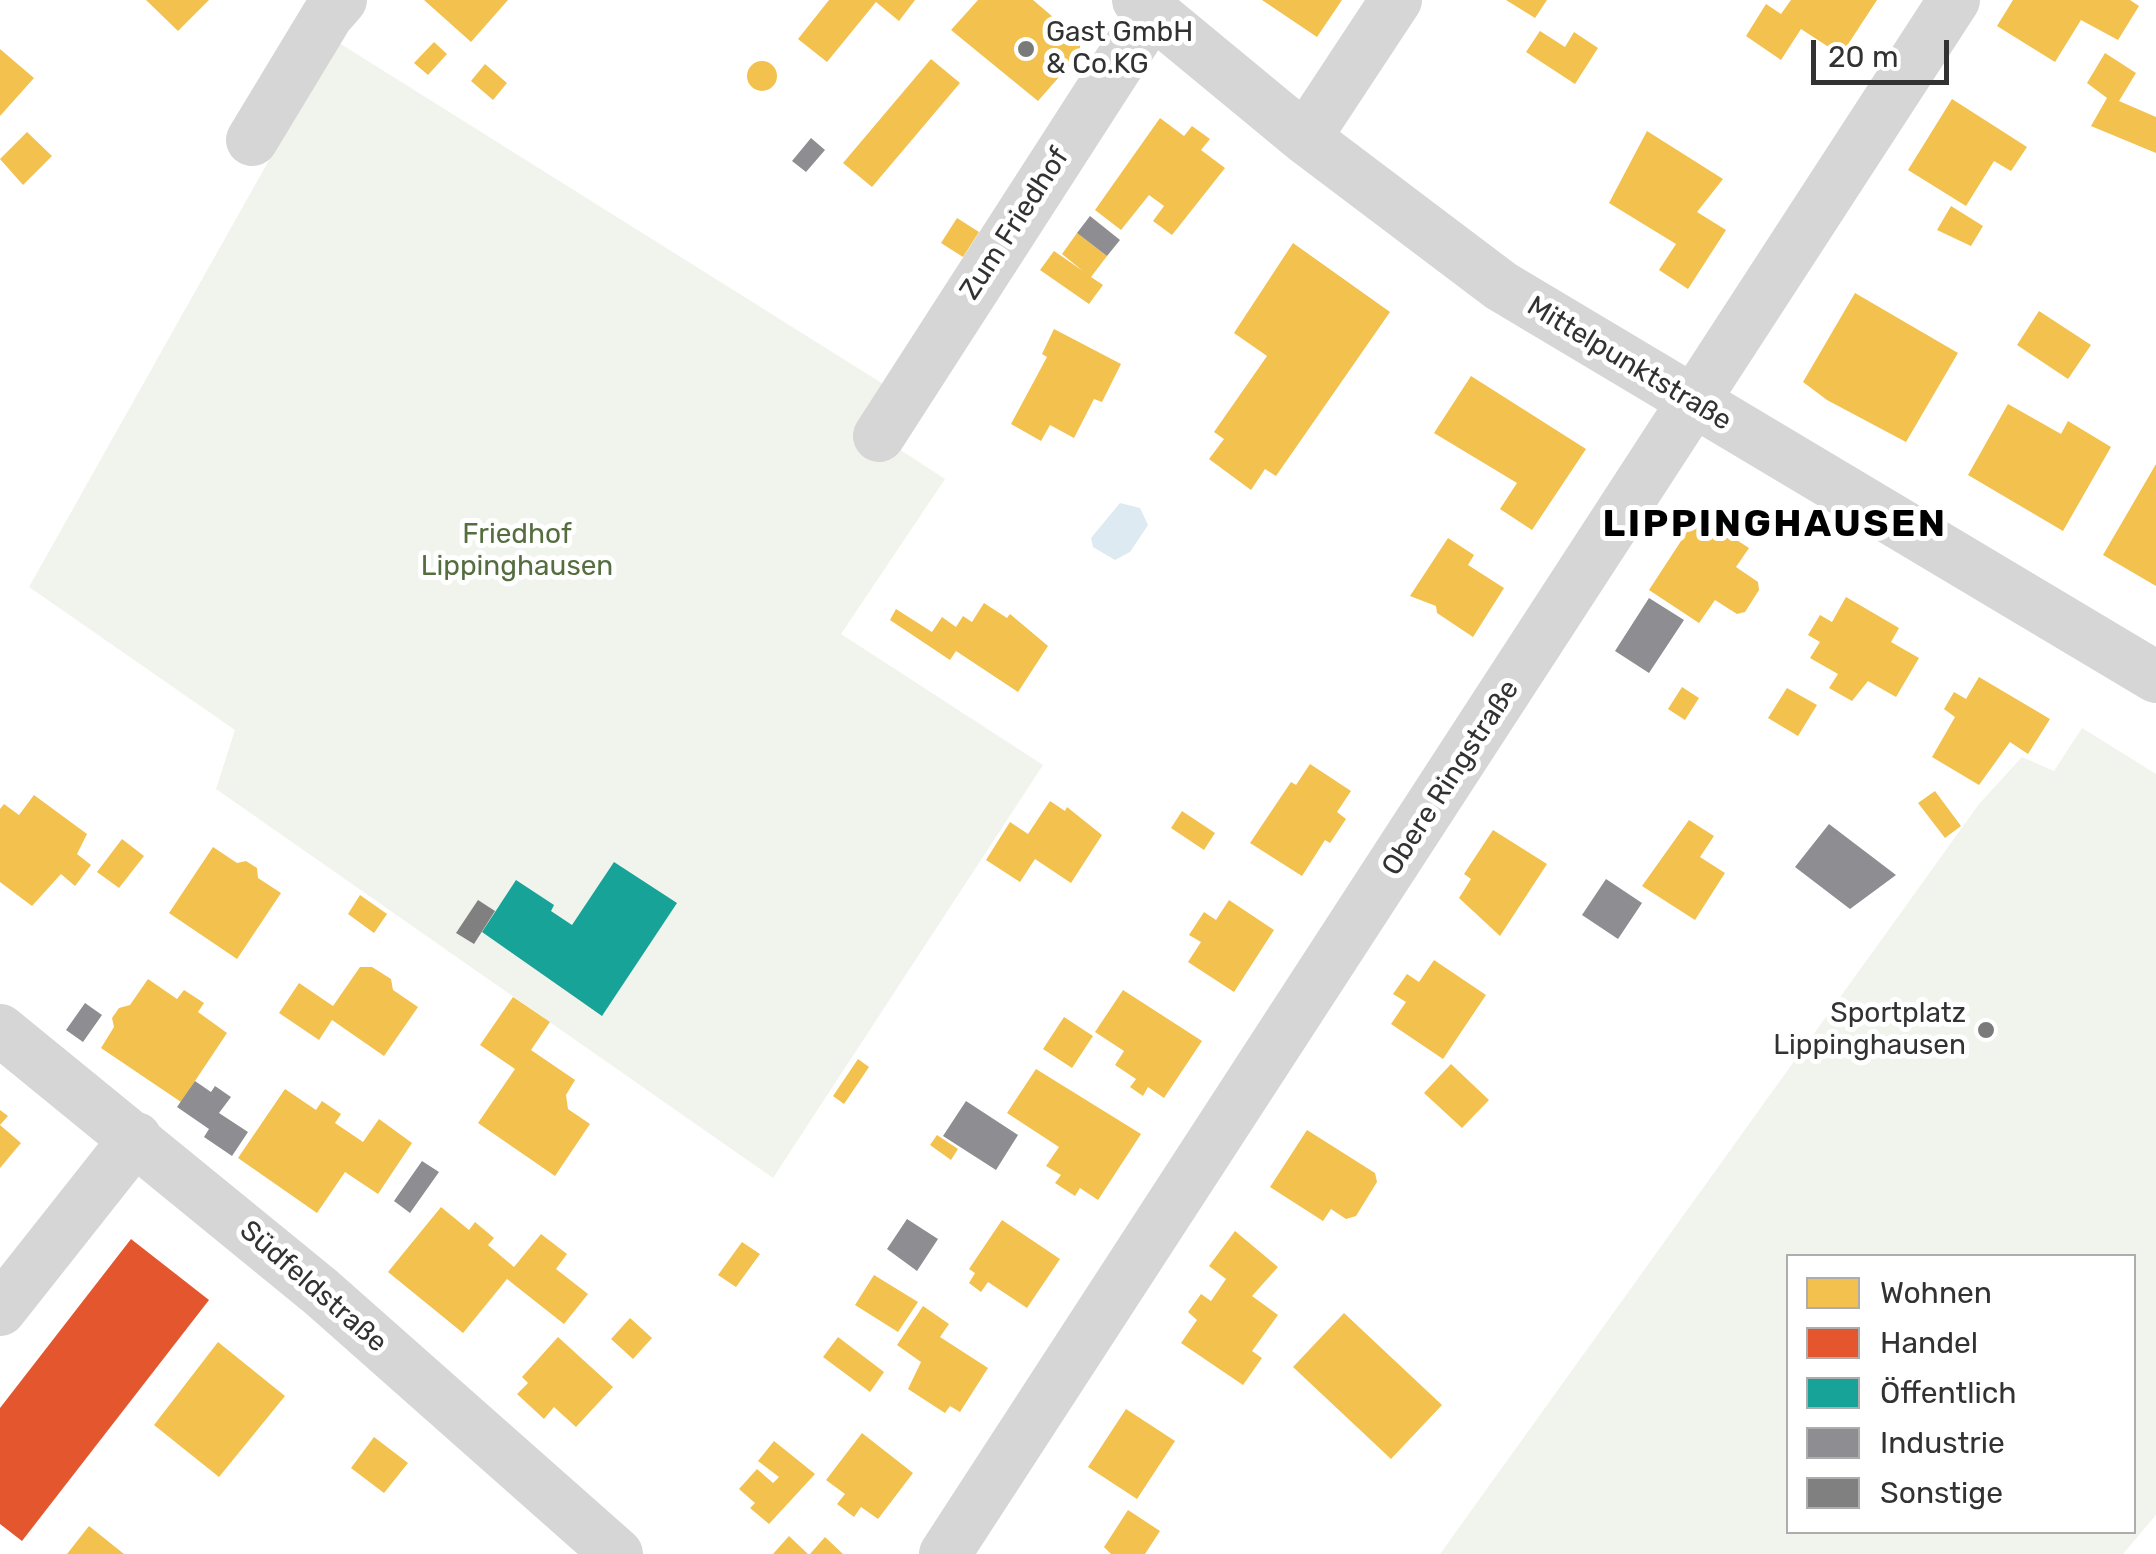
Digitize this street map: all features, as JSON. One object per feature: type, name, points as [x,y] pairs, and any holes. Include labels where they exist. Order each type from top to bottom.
[{"type":"street","points":[[252,140],[341,0]]},
{"type":"street","points":[[1305,138],[1396,0]]},
{"type":"street","name":"Obere Ringstraße","points":[[945,1554],[1696,404],[1954,0]]},
{"type":"street","name":"Mittelpunktstraße","points":[[1145,6],[1305,138],[1501,286],[2156,677]]},
{"type":"street","name":"Zum Friedhof","points":[[878,436],[1145,6]]},
{"type":"street","name":"Südfeldstraße","points":[[0,1030],[321,1292],[617,1554]]},
{"type":"street","points":[[0,1310],[136,1138]]},
{"type":"green space","name":"Friedhof Lippinghausen","points":[[336,41],[888,387],[862,425],[945,479],[841,634],[1043,765],[773,1178],[216,789],[235,730],[29,587]]},
{"type":"green space","name":"Sportplatz Lippinghausen","points":[[2082,728],[2156,774],[2156,1515],[2123,1554],[1440,1554],[1979,804],[2022,757],[2054,771]]},
{"type":"shaded area","points":[[1120,503],[1140,508],[1148,525],[1130,552],[1115,560],[1093,547],[1091,538]]},
{"type":"building: Wohnen","points":[[146,0],[209,0],[178,31]]},
{"type":"building: Wohnen","points":[[424,0],[508,0],[471,42]]},
{"type":"building: Wohnen","points":[[829,0],[915,0],[899,21],[876,2],[827,62],[798,39]]},
{"type":"building: Wohnen","name":"Gast GmbH & Co.KG","points":[[978,0],[1033,0],[1080,40],[1080,53],[1038,101],[951,30]]},
{"type":"building: Wohnen","points":[[1262,0],[1342,0],[1317,37]]},
{"type":"building: Wohnen","points":[[1506,0],[1547,0],[1535,18]]},
{"type":"building: Wohnen","points":[[1791,0],[1877,0],[1841,55],[1801,29],[1781,60],[1746,36],[1766,4],[1781,14]]},
{"type":"building: Wohnen","points":[[2013,0],[2130,0],[2139,6],[2118,40],[2081,20],[2055,62],[1997,26]]},
{"type":"building: Wohnen","points":[[1540,31],[1565,47],[1574,32],[1598,48],[1575,84],[1526,52]]},
{"type":"building: Wohnen","points":[[434,42],[447,54],[428,75],[414,63]]},
{"type":"building: Wohnen","points":[[0,49],[34,78],[0,116]]},
{"type":"building: Wohnen","points":[[2105,53],[2136,73],[2119,101],[2156,117],[2156,153],[2091,126],[2107,98],[2087,83]]},
{"type":"building: Wohnen","points":[[931,59],[960,83],[872,187],[843,163]]},
{"type":"building: Wohnen","points":[[762,61],[773,65],[777,76],[773,87],[762,91],[751,87],[747,76],[751,65]]},
{"type":"building: Wohnen","points":[[485,64],[507,83],[493,100],[471,81]]},
{"type":"building: Wohnen","points":[[1952,99],[2027,147],[2011,171],[1994,161],[1966,206],[1908,170]]},
{"type":"building: Wohnen","points":[[1160,118],[1184,136],[1192,126],[1210,139],[1201,150],[1225,168],[1172,235],[1153,221],[1164,206],[1149,195],[1121,230],[1095,210]]},
{"type":"building: Wohnen","points":[[1647,131],[1723,179],[1697,212],[1726,230],[1688,289],[1659,270],[1676,244],[1609,203]]},
{"type":"building: Wohnen","points":[[27,132],[52,156],[23,185],[0,159]]},
{"type":"building: Wohnen","points":[[1951,206],[1983,226],[1971,246],[1937,230]]},
{"type":"building: Wohnen","points":[[957,218],[979,232],[963,257],[941,243]]},
{"type":"building: Wohnen","points":[[1077,233],[1107,256],[1091,277],[1103,285],[1089,304],[1040,270],[1054,251],[1083,271],[1062,254]]},
{"type":"building: Wohnen","points":[[1293,243],[1390,312],[1276,476],[1265,469],[1251,490],[1209,459],[1224,439],[1214,432],[1267,356],[1234,333]]},
{"type":"building: Wohnen","points":[[1855,293],[1958,353],[1906,442],[1827,400],[1803,382]]},
{"type":"building: Wohnen","points":[[2039,311],[2091,345],[2068,379],[2017,345]]},
{"type":"building: Wohnen","points":[[1054,329],[1121,364],[1102,402],[1094,399],[1074,438],[1050,425],[1041,441],[1011,424],[1047,357],[1042,354]]},
{"type":"building: Wohnen","points":[[1471,376],[1586,449],[1532,530],[1500,509],[1517,483],[1434,433]]},
{"type":"building: Wohnen","points":[[2008,404],[2061,434],[2068,421],[2111,447],[2063,531],[1968,475]]},
{"type":"building: Wohnen","points":[[2156,464],[2156,586],[2103,555]]},
{"type":"building: Wohnen","points":[[1698,515],[1749,548],[1736,567],[1758,582],[1759,590],[1745,612],[1737,614],[1715,600],[1699,623],[1649,590]]},
{"type":"building: Wohnen","points":[[1448,538],[1474,555],[1468,565],[1504,588],[1473,637],[1437,613],[1436,606],[1410,596]]},
{"type":"building: Wohnen","points":[[1846,597],[1899,628],[1891,642],[1919,658],[1896,697],[1868,681],[1852,701],[1829,688],[1838,674],[1810,658],[1820,642],[1808,635],[1820,615],[1832,622]]},
{"type":"building: Wohnen","points":[[984,603],[1007,618],[1010,614],[1048,646],[1018,692],[956,651],[950,660],[890,620],[896,609],[932,632],[942,617],[956,627],[963,616],[972,622]]},
{"type":"building: Wohnen","points":[[1979,677],[2050,719],[2028,754],[2010,742],[1979,785],[1932,757],[1955,717],[1944,709],[1954,692],[1966,699]]},
{"type":"building: Wohnen","points":[[1682,687],[1699,698],[1685,720],[1668,709]]},
{"type":"building: Wohnen","points":[[1787,688],[1817,705],[1798,736],[1768,718]]},
{"type":"building: Wohnen","points":[[1310,764],[1351,791],[1337,812],[1346,819],[1330,843],[1325,840],[1302,876],[1250,843],[1291,782],[1296,785]]},
{"type":"building: Wohnen","points":[[1935,791],[1961,826],[1945,838],[1918,803]]},
{"type":"building: Wohnen","points":[[34,795],[87,834],[77,854],[91,865],[75,886],[61,874],[32,906],[0,882],[0,809],[4,804],[19,815]]},
{"type":"building: Wohnen","points":[[1050,801],[1065,811],[1067,807],[1102,835],[1071,883],[1035,859],[1020,882],[986,860],[1010,822],[1028,834]]},
{"type":"building: Wohnen","points":[[1182,811],[1215,833],[1204,850],[1171,828]]},
{"type":"building: Wohnen","points":[[1689,820],[1714,836],[1700,857],[1725,873],[1695,920],[1642,886]]},
{"type":"building: Wohnen","points":[[1493,830],[1547,864],[1500,936],[1459,898],[1471,879],[1464,874]]},
{"type":"building: Wohnen","points":[[122,839],[144,856],[119,888],[97,872]]},
{"type":"building: Wohnen","points":[[213,847],[237,863],[246,861],[257,868],[258,878],[281,893],[237,959],[169,913]]},
{"type":"building: Wohnen","points":[[360,895],[387,914],[374,933],[348,914]]},
{"type":"building: Wohnen","points":[[1229,900],[1274,930],[1234,992],[1188,962],[1201,942],[1189,935],[1204,912],[1216,920]]},
{"type":"building: Wohnen","points":[[1434,960],[1486,995],[1443,1059],[1391,1024],[1406,1002],[1393,994],[1407,974],[1419,982]]},
{"type":"building: Wohnen","points":[[360,967],[372,967],[391,979],[393,990],[418,1007],[384,1056],[332,1020],[319,1040],[279,1013],[299,983],[333,1006]]},
{"type":"building: Wohnen","points":[[148,979],[177,999],[184,990],[204,1003],[198,1012],[227,1033],[181,1102],[101,1048],[114,1027],[112,1018],[119,1008],[130,1005]]},
{"type":"building: Wohnen","points":[[1123,990],[1202,1041],[1164,1098],[1148,1087],[1143,1096],[1130,1087],[1136,1079],[1115,1065],[1124,1051],[1095,1032]]},
{"type":"building: Wohnen","points":[[513,997],[550,1022],[531,1050],[575,1080],[566,1095],[568,1109],[590,1124],[555,1176],[478,1123],[515,1069],[480,1045]]},
{"type":"building: Wohnen","points":[[1064,1017],[1093,1036],[1072,1068],[1043,1049]]},
{"type":"building: Wohnen","points":[[858,1059],[869,1067],[844,1104],[833,1096]]},
{"type":"building: Wohnen","points":[[1451,1064],[1489,1100],[1462,1128],[1424,1093]]},
{"type":"building: Wohnen","points":[[1036,1069],[1141,1134],[1098,1200],[1080,1188],[1075,1196],[1055,1183],[1061,1175],[1046,1166],[1059,1147],[1007,1113]]},
{"type":"building: Wohnen","points":[[285,1089],[316,1110],[322,1101],[341,1114],[335,1123],[363,1142],[379,1119],[412,1143],[378,1194],[345,1172],[317,1213],[238,1158]]},
{"type":"building: Wohnen","points":[[0,1125],[21,1143],[0,1168]]},
{"type":"building: Wohnen","points":[[1307,1130],[1375,1173],[1377,1182],[1356,1216],[1346,1219],[1331,1209],[1323,1221],[1270,1187]]},
{"type":"building: Wohnen","points":[[937,1135],[958,1149],[951,1160],[930,1145]]},
{"type":"building: Wohnen","points":[[441,1207],[469,1230],[475,1222],[494,1238],[488,1245],[514,1267],[541,1234],[567,1254],[556,1269],[588,1294],[564,1324],[507,1279],[463,1333],[388,1272]]},
{"type":"building: Wohnen","points":[[1002,1220],[1060,1259],[1027,1308],[988,1282],[981,1292],[969,1283],[975,1273],[969,1269]]},
{"type":"building: Wohnen","points":[[1235,1231],[1278,1267],[1252,1296],[1278,1315],[1252,1351],[1262,1358],[1243,1385],[1181,1343],[1197,1320],[1188,1312],[1201,1294],[1211,1301],[1226,1279],[1209,1266]]},
{"type":"building: Wohnen","points":[[742,1242],[760,1254],[736,1287],[718,1275]]},
{"type":"building: Wohnen","points":[[874,1275],[918,1302],[898,1332],[855,1305]]},
{"type":"building: Wohnen","points":[[923,1306],[949,1324],[940,1337],[988,1368],[960,1412],[950,1406],[945,1413],[908,1389],[921,1362],[897,1345]]},
{"type":"building: Wohnen","points":[[1344,1313],[1442,1405],[1391,1459],[1293,1367]]},
{"type":"building: Wohnen","points":[[630,1318],[652,1338],[633,1359],[611,1339]]},
{"type":"building: Wohnen","points":[[558,1337],[613,1387],[576,1427],[554,1407],[544,1419],[517,1394],[528,1383],[522,1377]]},
{"type":"building: Wohnen","points":[[838,1337],[884,1372],[870,1392],[823,1357]]},
{"type":"building: Wohnen","points":[[218,1342],[285,1396],[219,1477],[154,1425]]},
{"type":"building: Wohnen","points":[[1126,1409],[1175,1441],[1137,1499],[1088,1467]]},
{"type":"building: Wohnen","points":[[862,1433],[913,1473],[878,1519],[861,1507],[854,1517],[837,1504],[845,1494],[826,1480]]},
{"type":"building: Wohnen","points":[[374,1437],[408,1463],[384,1493],[351,1468]]},
{"type":"building: Wohnen","points":[[774,1441],[815,1474],[769,1524],[750,1508],[755,1503],[739,1489],[757,1469],[773,1483],[779,1477],[758,1461]]},
{"type":"building: Wohnen","points":[[1128,1510],[1160,1531],[1145,1554],[1111,1554],[1104,1547]]},
{"type":"building: Wohnen","points":[[89,1526],[124,1554],[67,1554]]},
{"type":"building: Wohnen","points":[[789,1536],[808,1554],[773,1554]]},
{"type":"building: Wohnen","points":[[825,1537],[843,1554],[810,1554]]},
{"type":"building: Handel","points":[[131,1239],[209,1300],[22,1541],[0,1524],[0,1408]]},
{"type":"building: Öffentlich","points":[[614,862],[677,903],[602,1016],[482,932],[516,880],[554,905],[551,911],[572,925]]},
{"type":"building: Industrie","points":[[811,138],[825,150],[806,172],[792,161]]},
{"type":"building: Industrie","points":[[1090,216],[1120,240],[1107,256],[1077,233]]},
{"type":"building: Industrie","points":[[1649,598],[1684,620],[1649,673],[1615,651]]},
{"type":"building: Industrie","points":[[1829,824],[1896,875],[1850,909],[1795,867]]},
{"type":"building: Industrie","points":[[1606,879],[1642,903],[1618,939],[1582,915]]},
{"type":"building: Industrie","points":[[85,1003],[102,1015],[83,1042],[66,1030]]},
{"type":"building: Industrie","points":[[195,1081],[211,1092],[215,1086],[231,1097],[219,1113],[248,1132],[232,1156],[204,1137],[209,1129],[177,1107]]},
{"type":"building: Industrie","points":[[966,1101],[1018,1135],[996,1170],[943,1136]]},
{"type":"building: Industrie","points":[[422,1161],[439,1172],[410,1213],[394,1201]]},
{"type":"building: Industrie","points":[[907,1219],[938,1239],[917,1271],[887,1249]]},
{"type":"building: Sonstige","points":[[478,900],[495,911],[474,944],[456,933]]},
{"type":"place","name":"Gast GmbH & Co.KG","points":[[1026,49]]},
{"type":"place","name":"Sportplatz Lippinghausen","points":[[1986,1030]]},
{"type":"district","name":"LIPPINGHAUSEN","points":[[1775,525]]}]
